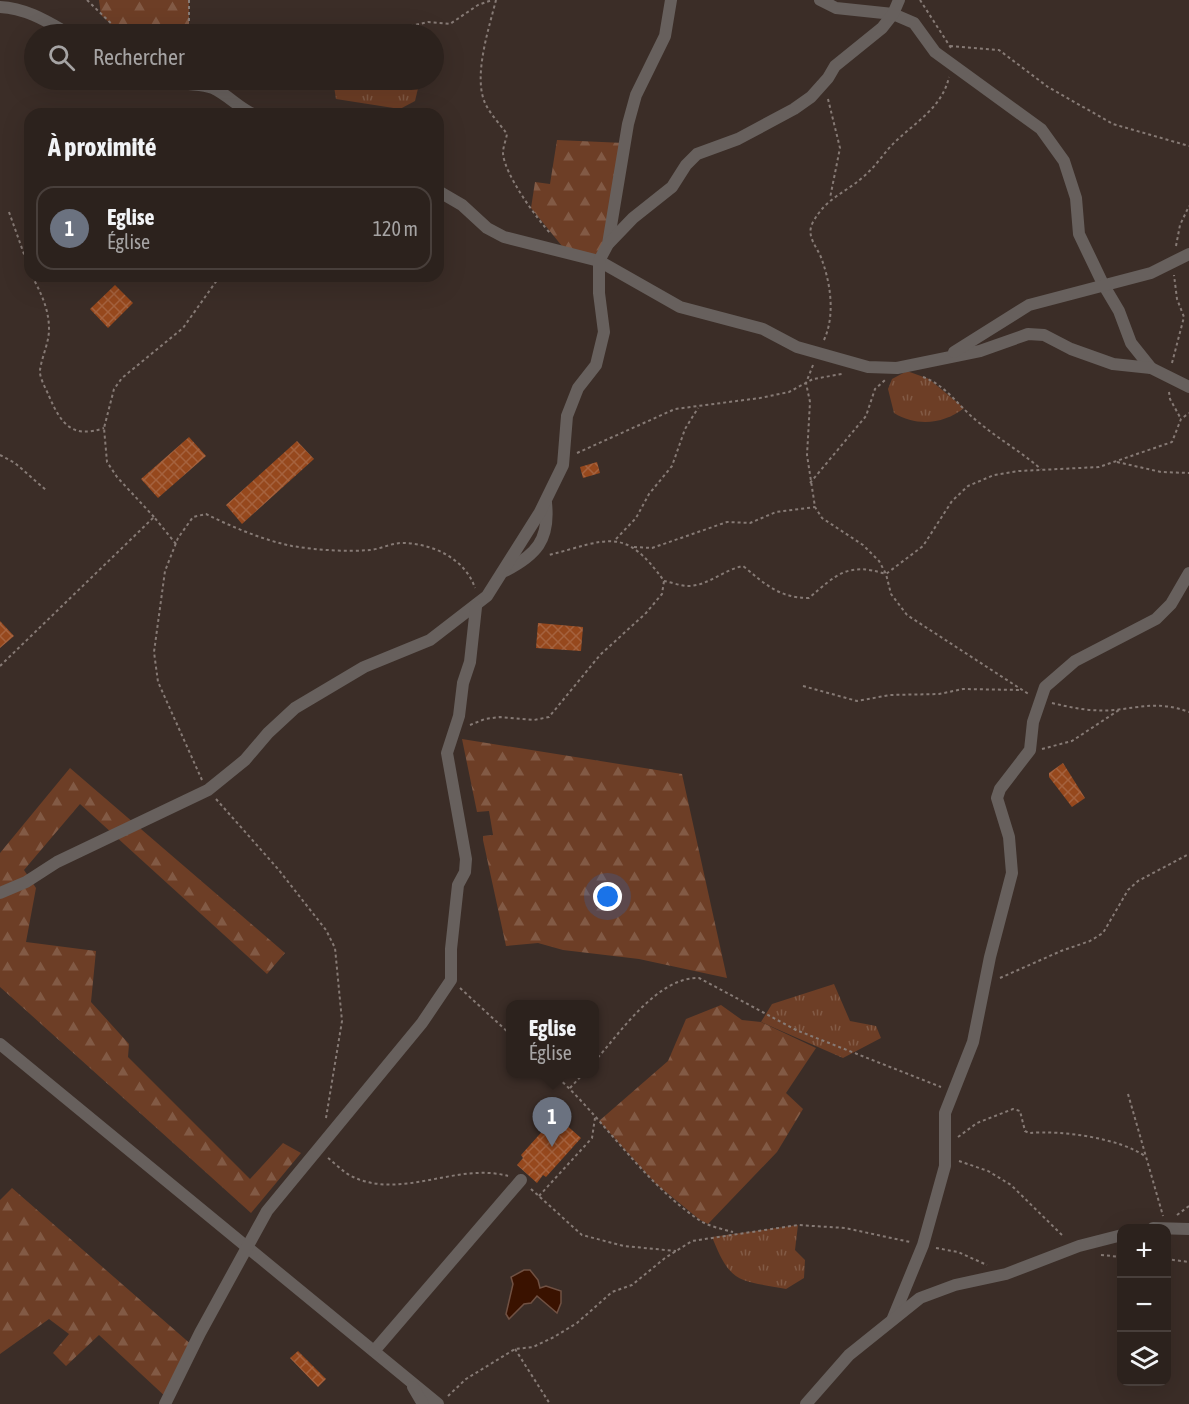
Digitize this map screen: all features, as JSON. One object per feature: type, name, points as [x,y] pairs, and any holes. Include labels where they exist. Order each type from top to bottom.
[{"type":"street","points":[[608,244],[628,123],[636,95],[665,36],[671,0]]},
{"type":"street","points":[[820,0],[836,8],[894,14],[914,23],[935,52],[1041,129],[1064,161],[1076,198],[1079,234],[1102,284],[1119,311],[1131,344],[1151,368]]},
{"type":"street","points":[[0,893],[208,790],[245,760],[268,733],[295,708],[364,667],[430,640],[476,607],[504,572],[540,512],[563,465],[567,416],[578,387],[596,365],[604,332],[599,293],[599,261],[608,244],[633,218],[672,187],[686,165],[697,154],[738,139],[794,109],[811,97],[828,78],[835,66],[882,28],[894,14],[899,0]]},
{"type":"street","points":[[0,7],[10,7],[54,24]]},
{"type":"street","points":[[215,90],[244,108]]},
{"type":"street","points":[[444,195],[462,205],[487,228],[504,237],[599,261],[680,307],[763,329],[797,347],[868,367],[897,368],[945,356],[980,351],[1028,334],[1044,334],[1071,349],[1113,364],[1151,368],[1189,387]]},
{"type":"street","points":[[945,356],[981,337],[1029,305],[1151,273],[1189,254]]},
{"type":"street","points":[[504,572],[528,559],[546,530],[546,497]]},
{"type":"street","points":[[893,1318],[923,1245],[945,1166],[945,1113],[973,1042],[984,986],[1012,873],[1009,837],[997,798],[1000,789],[1030,750],[1033,722],[1045,687],[1075,661],[1156,619],[1171,604],[1189,573]]},
{"type":"street","points":[[165,1404],[200,1333],[267,1211],[422,1023],[451,980],[450,949],[456,896],[458,885],[465,872],[466,859],[447,753],[470,662],[476,607]]},
{"type":"street","points":[[0,1044],[248,1245],[374,1351],[442,1401]]},
{"type":"street","points":[[374,1351],[521,1180]]},
{"type":"street","points":[[1171,1228],[1189,1229]]},
{"type":"street","points":[[806,1404],[849,1355],[920,1298],[955,1285],[1006,1274],[1075,1247],[1117,1236]]},
{"type":"street","points":[[405,1376],[423,1404]]},
{"type":"path","points":[[87,0],[111,24]]},
{"type":"path","points":[[189,0],[189,24]]},
{"type":"path","points":[[419,24],[428,22],[450,24],[478,5],[494,0],[480,80],[482,95],[486,106],[507,134],[503,154],[513,177],[538,220],[566,251]]},
{"type":"path","points":[[920,0],[950,45],[952,65],[947,86],[931,111],[892,145],[863,177],[830,198],[811,225],[810,237],[822,260],[832,305],[831,326],[806,383],[810,402],[807,455],[815,507],[822,518],[863,545],[886,573],[891,594],[907,615],[1040,700],[1079,710],[1122,709],[1156,703],[1189,712]]},
{"type":"path","points":[[950,45],[999,50],[1048,87],[1113,124],[1189,146]]},
{"type":"path","points":[[828,78],[828,104],[840,148],[830,198]]},
{"type":"path","points":[[1181,419],[1170,399],[1168,377],[1184,317],[1177,299],[1172,261],[1180,225],[1189,206]]},
{"type":"path","points":[[9,212],[24,254]]},
{"type":"path","points":[[35,282],[44,298],[49,327],[40,372],[55,410],[64,423],[74,430],[89,433],[104,428]]},
{"type":"path","points":[[176,544],[117,477],[107,462],[104,428],[114,389],[122,378],[183,328],[216,282]]},
{"type":"path","points":[[563,465],[581,450],[675,409],[789,392],[806,383],[868,367]]},
{"type":"path","points":[[810,483],[866,416],[875,389],[897,368]]},
{"type":"path","points":[[918,375],[929,379],[952,396],[977,421],[1015,447],[1041,469]]},
{"type":"path","points":[[528,559],[616,539],[636,518],[649,494],[672,466],[685,429],[698,406]]},
{"type":"path","points":[[886,573],[923,546],[952,501],[968,486],[994,475],[1041,469],[1099,467],[1172,442],[1181,419],[1189,413]]},
{"type":"path","points":[[0,455],[15,463],[47,491]]},
{"type":"path","points":[[1114,462],[1161,472],[1189,473]]},
{"type":"path","points":[[634,547],[652,548],[727,522],[750,523],[776,512],[815,507]]},
{"type":"path","points":[[0,666],[154,517]]},
{"type":"path","points":[[616,539],[634,547],[652,564],[664,581],[687,586],[702,584],[732,568],[743,566],[771,590],[792,598],[809,598],[833,577],[847,569],[866,567],[886,573]]},
{"type":"path","points":[[453,732],[484,719],[500,717],[534,720],[549,717],[600,655],[646,613],[662,594],[664,581]]},
{"type":"path","points":[[803,686],[857,701],[890,695],[939,694],[963,690],[1022,690]]},
{"type":"path","points":[[1030,750],[1052,748],[1072,741],[1122,709]]},
{"type":"path","points":[[984,986],[1031,963],[1090,941],[1104,933],[1128,890],[1138,881],[1189,854]]},
{"type":"path","points":[[599,1057],[668,984],[686,978],[699,978],[796,1030],[953,1091]]},
{"type":"path","points":[[451,980],[506,1030]]},
{"type":"path","points":[[559,1078],[656,1183],[700,1221],[735,1233]]},
{"type":"path","points":[[570,1088],[579,1078]]},
{"type":"path","points":[[1128,1094],[1165,1223]]},
{"type":"path","points":[[1075,1247],[1011,1185],[988,1171],[945,1151],[977,1123],[1013,1109],[1020,1111],[1025,1131],[1029,1133],[1052,1131],[1116,1144],[1134,1148],[1146,1157]]},
{"type":"path","points":[[539,1196],[591,1138],[596,1117]]},
{"type":"path","points":[[442,1401],[466,1379],[515,1349],[533,1347],[577,1323],[612,1292],[632,1285],[665,1258],[692,1241],[798,1224],[845,1228],[958,1252],[1006,1274]]},
{"type":"path","points":[[1099,1254],[1117,1256]]},
{"type":"path","points":[[1171,1260],[1189,1262]]},
{"type":"path","points":[[515,1349],[550,1404]]},
{"type":"green space","points":[[99,0],[189,0],[189,24],[111,24],[101,15]]},
{"type":"green space","points":[[335,90],[418,90],[415,101],[402,108],[336,99]]},
{"type":"green space","points":[[557,140],[624,143],[599,261],[566,251],[531,208],[535,182],[550,184]]},
{"type":"green space","points":[[907,371],[929,379],[964,408],[948,418],[930,422],[912,420],[894,413],[888,389],[892,379]]},
{"type":"green space","points":[[462,739],[682,774],[727,978],[639,959],[563,950],[538,943],[506,946],[483,840],[483,836],[493,835],[489,811],[477,812]]},
{"type":"green space","points":[[70,768],[285,953],[267,974],[80,804],[24,870],[36,888],[26,942],[96,951],[91,1002],[129,1044],[128,1057],[250,1179],[283,1143],[301,1153],[251,1213],[0,987],[0,853]]},
{"type":"green space","points":[[834,984],[850,1021],[876,1026],[881,1038],[843,1058],[761,1022],[772,1004]]},
{"type":"green space","points":[[721,1005],[742,1020],[761,1022],[816,1048],[786,1093],[803,1109],[777,1152],[708,1224],[655,1183],[599,1121],[668,1061],[686,1019]]},
{"type":"green space","points":[[12,1188],[193,1346],[168,1399],[99,1335],[66,1366],[53,1353],[69,1334],[49,1319],[0,1354],[0,1200]]},
{"type":"green space","points":[[798,1225],[795,1250],[805,1260],[804,1278],[786,1289],[738,1278],[725,1264],[712,1237]]},
{"type":"shaded area","points":[[524,1270],[530,1270],[538,1280],[540,1288],[546,1286],[561,1291],[561,1303],[557,1313],[537,1296],[531,1303],[524,1304],[509,1319],[506,1314],[513,1284],[511,1277]]},
{"type":"building","points":[[115,285],[133,303],[108,328],[90,309]]},
{"type":"building","points":[[189,437],[206,456],[158,498],[141,479]]},
{"type":"building","points":[[297,441],[314,459],[242,524],[226,505]]},
{"type":"building","points":[[597,462],[600,473],[583,478],[580,467]]},
{"type":"building","points":[[0,621],[14,636],[0,648]]},
{"type":"building","points":[[538,623],[583,627],[581,651],[536,648]]},
{"type":"building","points":[[1063,763],[1085,798],[1072,807],[1049,777],[1049,773]]},
{"type":"building","points":[[556,1116],[581,1138],[546,1177],[543,1175],[537,1183],[517,1165],[523,1158],[521,1155]]},
{"type":"building","points":[[298,1351],[326,1379],[318,1387],[290,1358]]},
{"type":"place","name":"Eglise","points":[[552,1147]]}]
